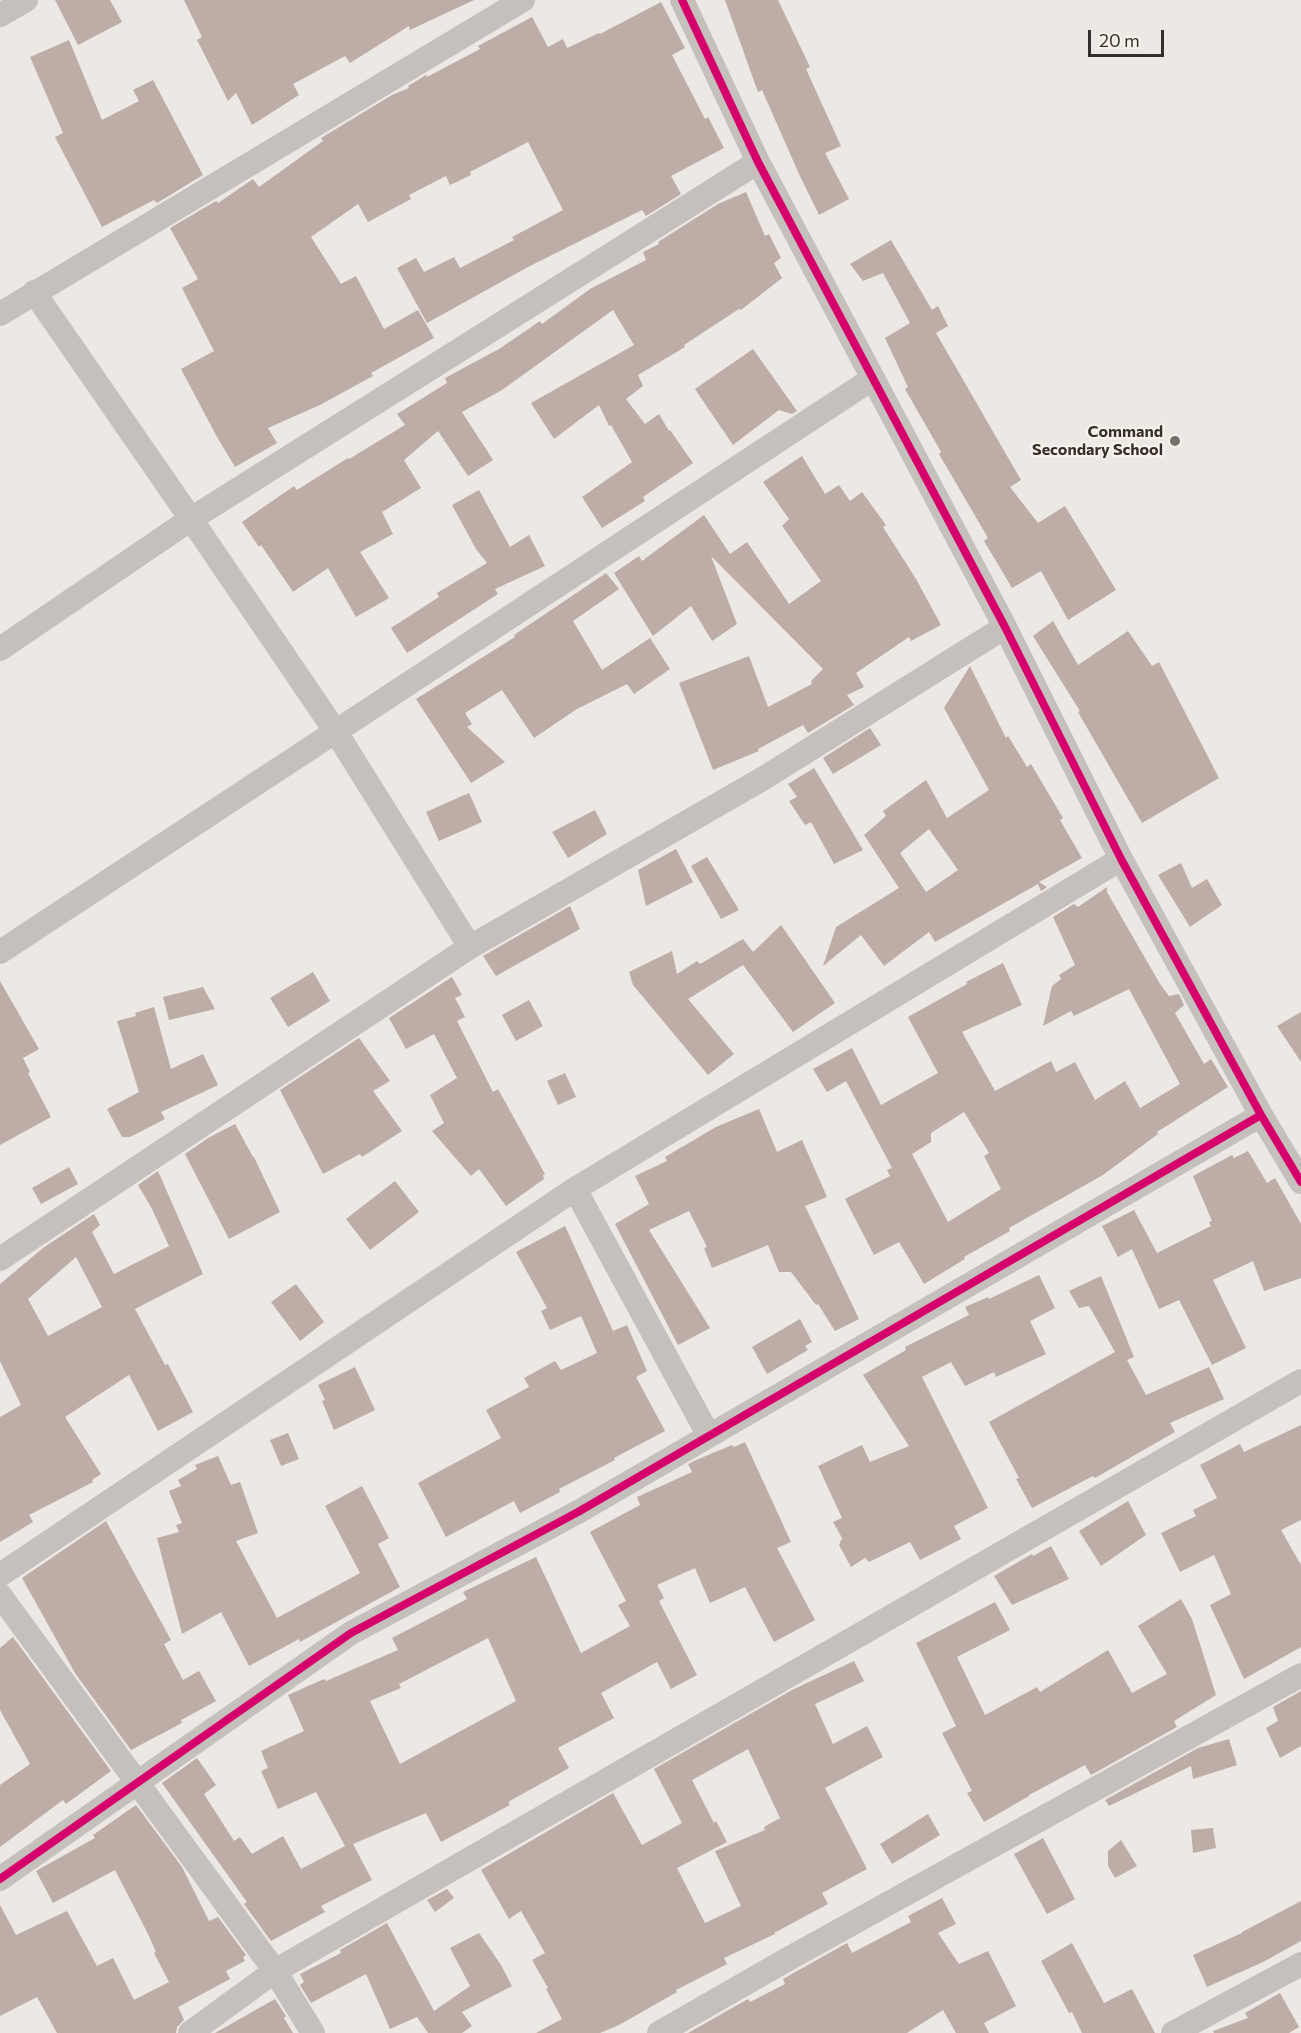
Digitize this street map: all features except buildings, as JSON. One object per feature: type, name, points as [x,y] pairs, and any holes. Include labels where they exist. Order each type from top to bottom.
[{"type":"street","points":[[0,15],[26,0]]},
{"type":"street","points":[[0,314],[523,0]]},
{"type":"street","points":[[682,0],[758,162],[1005,627],[1121,858],[1261,1115],[1301,1182]]},
{"type":"street","points":[[0,649],[191,519],[758,162]]},
{"type":"street","points":[[34,292],[336,732],[470,947]]},
{"type":"street","points":[[0,951],[872,379]]},
{"type":"street","points":[[0,1259],[470,947],[764,778],[1005,627]]},
{"type":"street","points":[[0,1575],[575,1189],[1121,858]]},
{"type":"street","points":[[0,1879],[351,1633],[578,1512],[1261,1115]]},
{"type":"street","points":[[575,1189],[709,1436]]},
{"type":"street","points":[[190,2033],[275,1971],[1301,1381]]},
{"type":"street","points":[[0,1594],[275,1971],[314,2033]]},
{"type":"street","points":[[659,2033],[788,1959],[1301,1675]]},
{"type":"street","points":[[1173,2033],[1301,1964]]},
{"type":"cycle path","points":[[682,0],[758,162],[1005,627],[1121,859],[1261,1115],[1301,1182]]},
{"type":"cycle path","points":[[0,1879],[351,1633],[578,1512],[1261,1115]]},
{"type":"place","name":"Command Secondary School","points":[[1175,441]]}]
